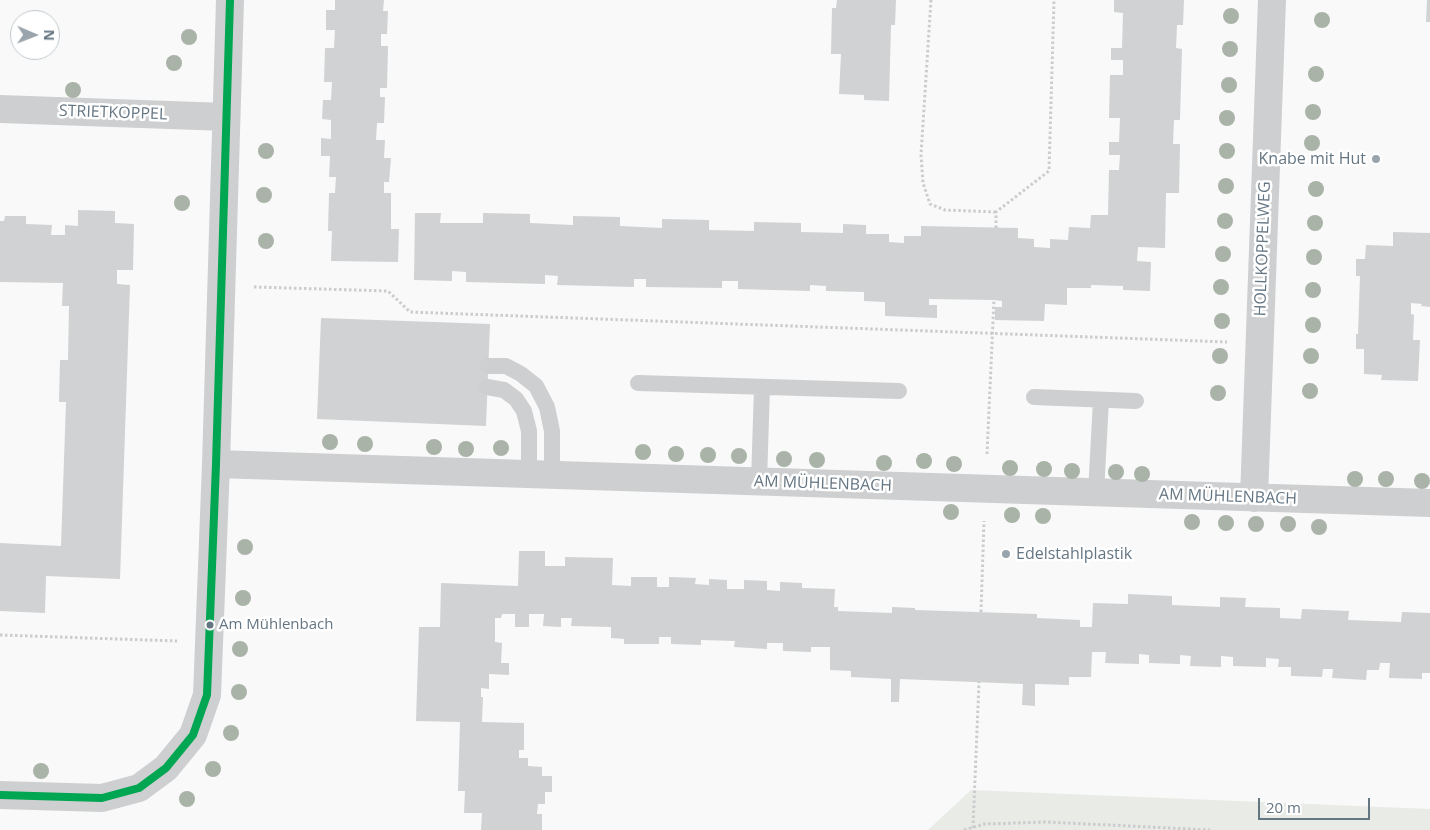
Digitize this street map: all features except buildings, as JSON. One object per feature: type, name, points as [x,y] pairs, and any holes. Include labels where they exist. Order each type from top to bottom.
[{"type":"street","points":[[0,795],[102,798],[138,788],[166,768],[193,735],[206,695],[216,464],[230,0]]},
{"type":"street","name":"HOLLKOPPELWEG","points":[[1254,498],[1272,0]]},
{"type":"street","name":"STRIETKOPPEL","points":[[0,110],[226,117]]},
{"type":"street","name":"AM MÜHLENBACH","points":[[216,464],[1430,504]]},
{"type":"lane","points":[[488,366],[506,366],[521,374],[536,386],[547,407],[552,431],[540,475]]},
{"type":"lane","points":[[638,383],[898,391]]},
{"type":"lane","points":[[487,387],[504,390],[516,399],[524,411],[540,475]]},
{"type":"lane","points":[[759,482],[762,387]]},
{"type":"lane","points":[[1034,397],[1136,401]]},
{"type":"lane","points":[[1096,493],[1101,400]]},
{"type":"path","points":[[931,0],[921,154],[923,182],[930,204],[945,210],[996,212],[1049,171],[1054,0]]},
{"type":"path","points":[[996,212],[996,228]]},
{"type":"path","points":[[221,286],[388,291],[410,312],[1259,343]]},
{"type":"path","points":[[981,612],[994,300]]},
{"type":"path","points":[[0,635],[209,642]]},
{"type":"path","points":[[973,828],[979,682]]},
{"type":"path","points":[[964,830],[984,824],[1047,822],[1210,830]]},
{"type":"shaded area","points":[[971,790],[1430,809],[1430,830],[928,830]]},
{"type":"transit line","points":[[0,795],[102,798],[139,788],[166,768],[193,735],[207,695],[230,0]]},
{"type":"place","name":"Knabe mit Hut","points":[[1376,159]]},
{"type":"place","name":"Edelstahlplastik","points":[[1006,554]]},
{"type":"place","name":"Am Mühlenbach","points":[[210,625]]}]
